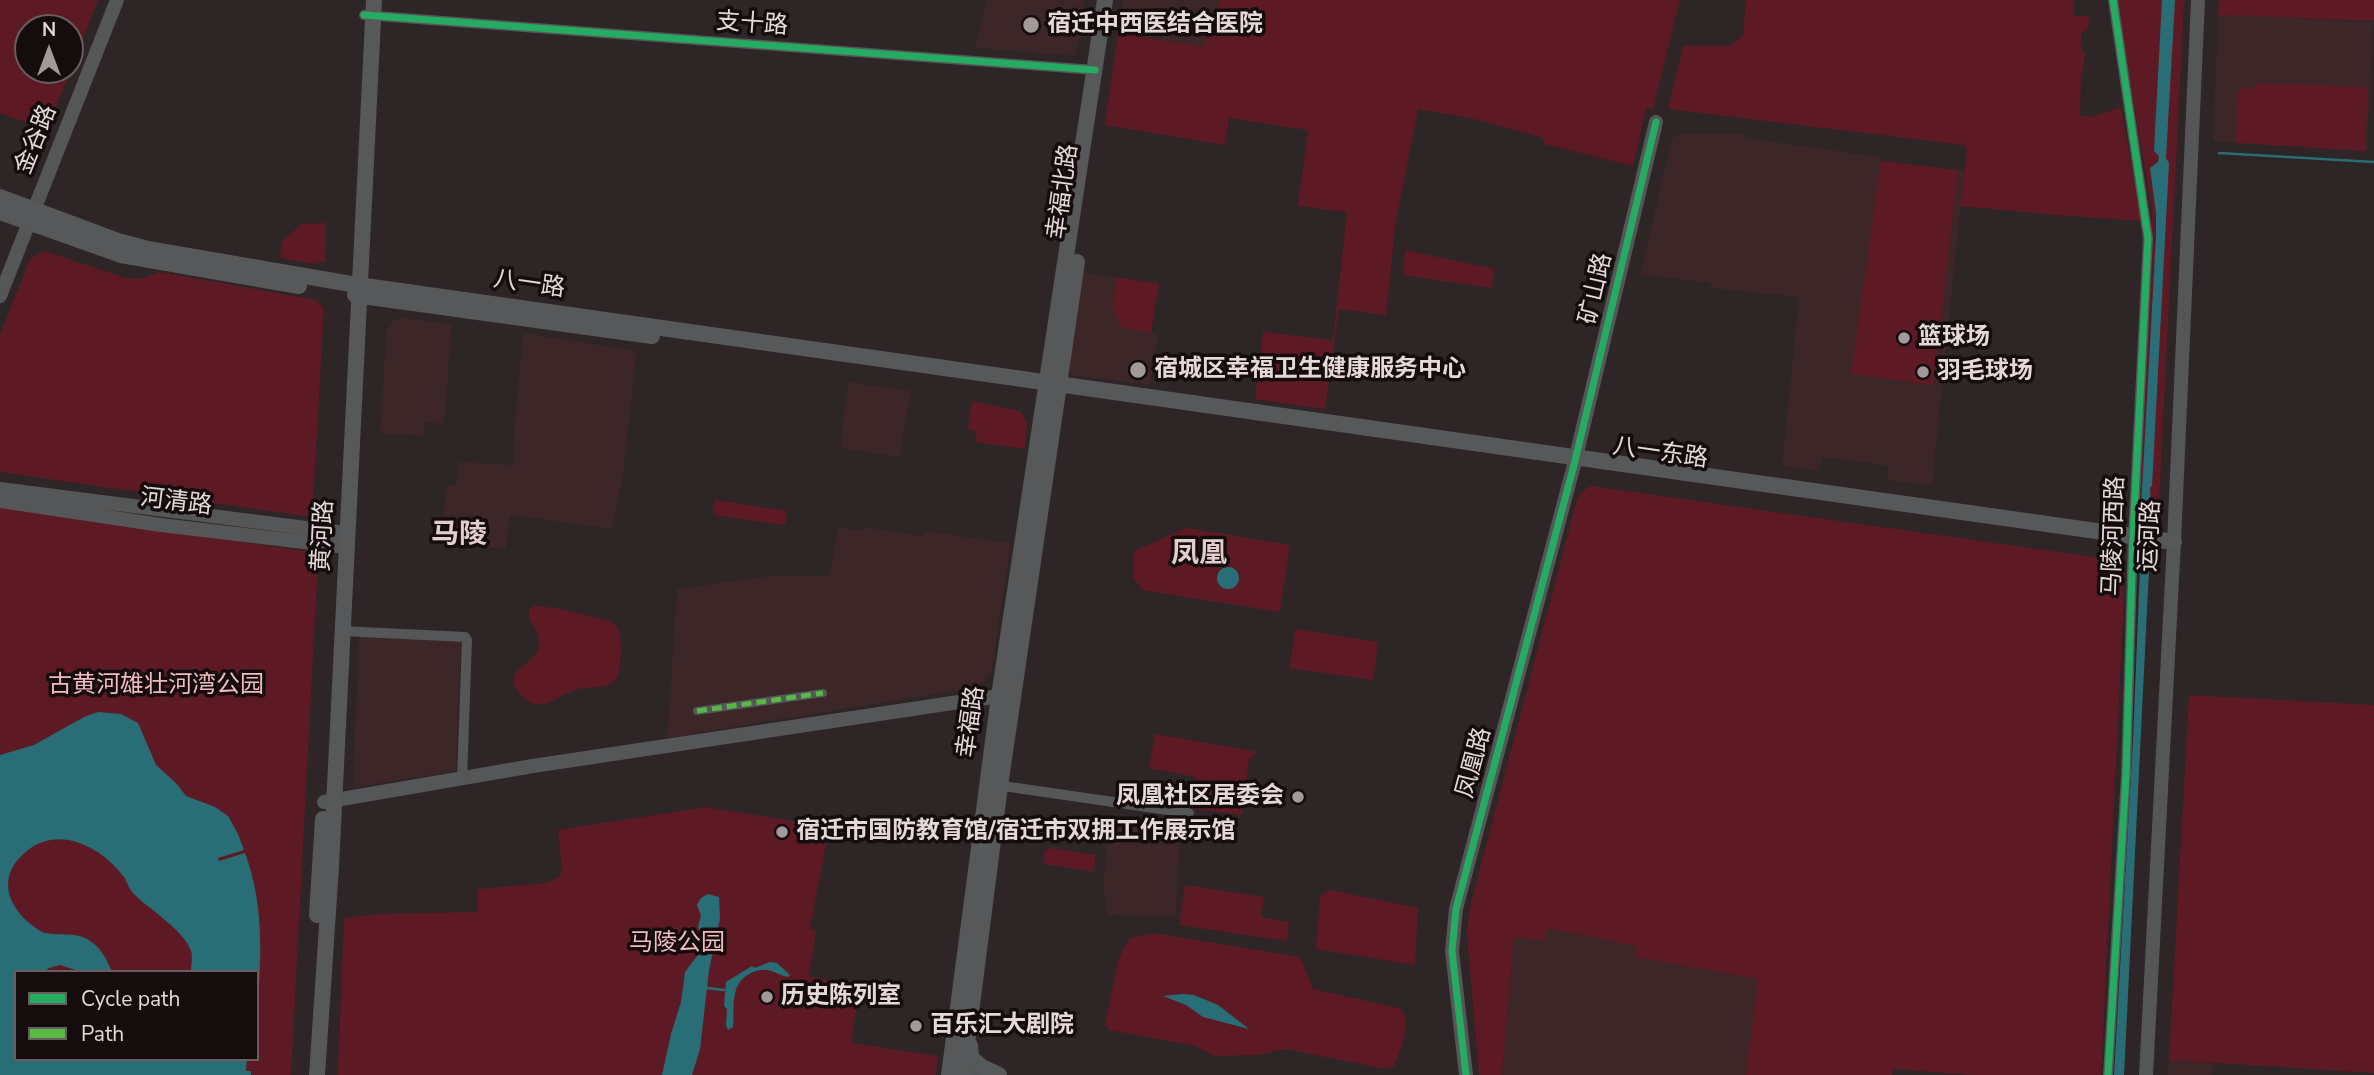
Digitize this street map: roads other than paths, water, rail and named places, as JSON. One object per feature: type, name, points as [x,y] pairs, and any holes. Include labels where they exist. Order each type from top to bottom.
[{"type":"main road","name":"幸福北路","points":[[1053,386],[1105,0]]},
{"type":"main road","name":"幸福北路","points":[[1053,386],[1115,0]]},
{"type":"main road","name":"黄河路","points":[[317,1075],[340,542],[356,290],[369,8]]},
{"type":"main road","name":"八一路","points":[[0,197],[31,216]]},
{"type":"main road","name":"八一路","points":[[0,212],[31,216],[148,249],[356,290],[1053,386]]},
{"type":"main road","name":"八一东路","points":[[1053,386],[2173,546]]},
{"type":"main road","name":"幸福路","points":[[956,1073],[968,1032],[993,785],[999,696],[1053,386]]},
{"type":"main road","name":"幸福路","points":[[956,1073],[993,785],[1053,386]]},
{"type":"main road","name":"黄河路","points":[[308,1075],[342,631],[340,542]]},
{"type":"main road","points":[[968,1032],[971,1058],[982,1068],[999,1075]]},
{"type":"street","name":"金谷路","points":[[0,296],[117,0]]},
{"type":"street","name":"马陵河西路","points":[[2108,1075],[2126,775],[2133,541],[2148,238],[2113,0]]},
{"type":"street","name":"运河路","points":[[2146,1075],[2198,0]]},
{"type":"street","name":"支十路","points":[[369,8],[1095,70]]},
{"type":"street","name":"矿山路","points":[[1575,461],[1656,122]]},
{"type":"street","name":"凤凰路","points":[[1466,1075],[1452,951],[1456,909],[1575,461]]},
{"type":"street","name":"河清路","points":[[0,489],[191,515],[340,542]]},
{"type":"street","name":"河清路","points":[[0,502],[162,525],[340,542]]},
{"type":"street","points":[[342,631],[466,637],[463,779]]},
{"type":"street","points":[[697,711],[823,694]]},
{"type":"street","points":[[330,801],[999,696]]},
{"type":"street","points":[[993,785],[1189,813]]},
{"type":"street","points":[[956,1073],[980,1075]]},
{"type":"water","points":[[2162,0],[2175,0],[2166,158],[2169,163],[2151,507],[2141,507],[2156,236],[2150,168],[2158,162],[2159,156],[2154,151]]},
{"type":"water","points":[[1228,567],[1238,574],[1239,578],[1232,588],[1228,589],[1218,582],[1217,578],[1224,568]]},
{"type":"water","points":[[2140,569],[2149,570],[2124,1075],[2114,1075],[2133,740]]},
{"type":"water","points":[[98,712],[121,714],[138,723],[156,765],[186,796],[215,807],[228,816],[244,850],[218,858],[219,861],[245,853],[259,913],[260,974],[259,988],[259,970],[191,970],[192,953],[182,936],[133,893],[115,866],[93,849],[67,840],[41,843],[19,858],[9,876],[8,886],[14,904],[28,922],[43,932],[82,937],[92,942],[102,953],[111,970],[76,970],[60,965],[46,970],[14,970],[14,1061],[247,1061],[246,1071],[251,1071],[251,1075],[0,1075],[0,755],[34,745]]},
{"type":"water","points":[[708,894],[719,897],[720,919],[709,970],[700,1049],[692,1075],[662,1075],[681,1002],[685,972],[701,951],[702,936],[698,927],[701,916],[697,905],[701,898]]},
{"type":"water","points":[[770,962],[777,963],[790,975],[788,977],[763,970],[744,978],[736,989],[733,1027],[728,1030],[727,1009],[724,1006],[726,982],[752,966],[755,968]]},
{"type":"water","points":[[1194,995],[1218,1005],[1249,1029],[1203,1017],[1186,1005],[1163,996]]},
{"type":"waterway","points":[[2219,153],[2374,162]]},
{"type":"waterway","points":[[2146,503],[2146,516]]},
{"type":"waterway","points":[[707,988],[724,990]]},
{"type":"place","name":"宿迁中西医结合医院","points":[[1031,25]]},
{"type":"place","name":"篮球场","points":[[1904,338]]},
{"type":"place","name":"宿城区幸福卫生健康服务中心","points":[[1138,370]]},
{"type":"place","name":"羽毛球场","points":[[1923,372]]},
{"type":"place","name":"凤凰社区居委会","points":[[1298,797]]},
{"type":"place","name":"宿迁市国防教育馆/宿迁市双拥工作展示馆","points":[[782,832]]},
{"type":"place","name":"历史陈列室","points":[[767,997]]},
{"type":"place","name":"百乐汇大剧院","points":[[916,1026]]},
{"type":"district","name":"马陵","points":[[459,536]]},
{"type":"district","name":"凤凰","points":[[1199,555]]},
{"type":"park label","name":"古黄河雄壮河湾公园","points":[[156,686]]},
{"type":"park label","name":"马陵公园","points":[[677,944]]}]
